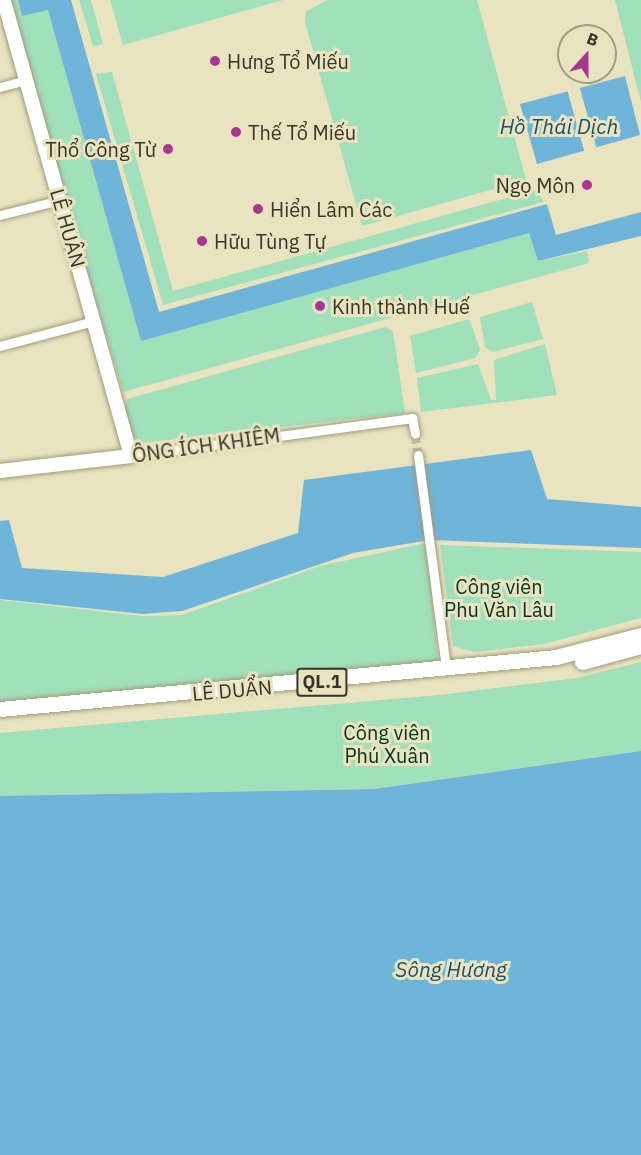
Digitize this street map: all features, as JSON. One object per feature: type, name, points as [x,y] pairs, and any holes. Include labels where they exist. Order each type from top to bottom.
[{"type":"main road","name":"LÊ DUẨN","points":[[0,718],[447,674],[556,657],[641,635]]},
{"type":"main road","name":"LÊ DUẨN","points":[[0,709],[574,664],[641,646]]},
{"type":"street","name":"LÊ HUÂN","points":[[4,0],[131,456]]},
{"type":"street","points":[[0,87],[27,80]]},
{"type":"street","points":[[0,215],[60,200]]},
{"type":"street","points":[[0,346],[94,321]]},
{"type":"street","name":"ÔNG ÍCH KHIÊM","points":[[0,471],[131,456],[412,418],[415,434]]},
{"type":"street","points":[[418,455],[447,674]]},
{"type":"green space","points":[[6,0],[18,0],[22,16],[48,9],[141,340],[529,233],[538,261],[587,251],[589,263],[123,392]]},
{"type":"green space","points":[[79,0],[91,0],[103,44],[93,46]]},
{"type":"green space","points":[[110,0],[283,0],[123,45]]},
{"type":"green space","points":[[328,0],[477,0],[526,180],[362,226],[305,22],[306,11]]},
{"type":"green space","points":[[615,0],[641,0],[641,102]]},
{"type":"green space","points":[[112,72],[173,291],[539,189],[543,202],[163,305],[96,74]]},
{"type":"green space","points":[[532,302],[543,339],[493,352],[485,347],[480,317]]},
{"type":"green space","points":[[469,319],[480,349],[476,358],[416,373],[410,336]]},
{"type":"green space","points":[[385,327],[393,331],[405,413],[132,444],[124,413],[127,399]]},
{"type":"green space","points":[[545,344],[557,395],[421,412],[417,378],[478,364],[491,400],[496,400],[494,360]]},
{"type":"green space","points":[[421,544],[427,545],[438,663],[0,703],[0,600],[142,616],[182,615],[320,566]]},
{"type":"green space","name":"Công viên Phu Văn Lâu","points":[[440,545],[641,552],[641,618],[544,644],[474,652],[453,646]]},
{"type":"green space","name":"Công viên Phú Xuân","points":[[641,662],[641,751],[374,789],[0,796],[0,733],[439,695],[577,678]]},
{"type":"water","points":[[18,0],[71,0],[159,312],[547,204],[556,235],[641,212],[641,236],[538,261],[529,233],[141,341],[48,10],[22,16]]},
{"type":"water","name":"Hồ Thái Dịch","points":[[625,76],[640,135],[537,164],[520,104],[595,84],[617,84],[617,78]]},
{"type":"water","points":[[531,450],[547,499],[641,507],[641,548],[429,540],[353,553],[182,611],[143,614],[0,599],[0,521],[9,520],[22,568],[163,577],[298,533],[304,480]]},
{"type":"water","name":"Sông Hương","points":[[641,751],[641,1155],[0,1155],[0,796],[374,789]]},
{"type":"pier","points":[[579,85],[597,150],[585,154],[567,89]]},
{"type":"tunnel","points":[[415,434],[418,455]]},
{"type":"place","name":"Hưng Tổ Miếu","points":[[215,61]]},
{"type":"place","name":"Thế Tổ Miếu","points":[[236,132]]},
{"type":"place","name":"Thổ Công Từ","points":[[168,149]]},
{"type":"place","name":"Ngọ Môn","points":[[587,185]]},
{"type":"place","name":"Hiển Lâm Các","points":[[258,209]]},
{"type":"place","name":"Hữu Tùng Tự","points":[[202,241]]},
{"type":"place","name":"Kinh thành Huế","points":[[320,306]]}]
